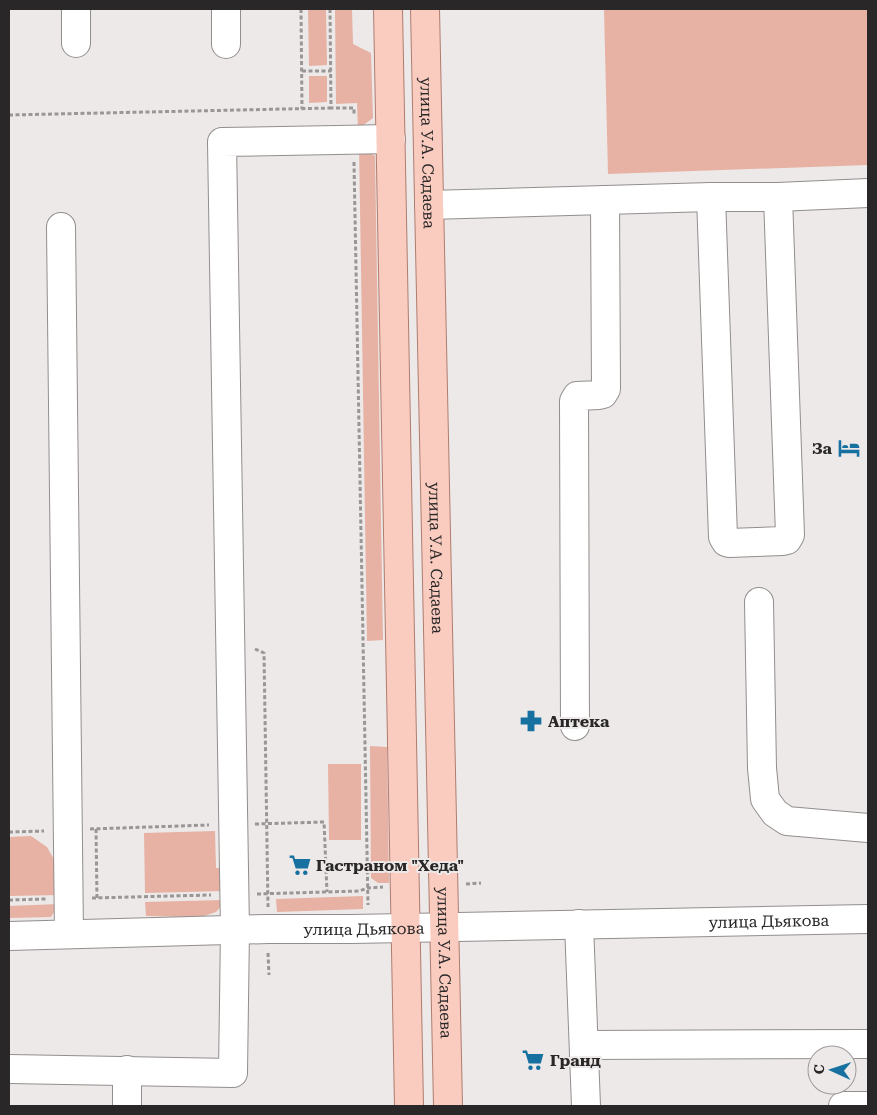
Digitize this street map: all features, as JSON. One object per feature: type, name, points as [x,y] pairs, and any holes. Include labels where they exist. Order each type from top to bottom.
[{"type":"main road","points":[[388,9],[410,1106]]},
{"type":"main road","name":"улица У.А. Садаева","points":[[425,9],[448,1106]]},
{"type":"street","points":[[76,9],[76,43]]},
{"type":"street","points":[[226,9],[226,44]]},
{"type":"street","points":[[9,1069],[234,1073],[235,930],[222,142],[391,139]]},
{"type":"street","points":[[429,205],[711,197],[778,197],[868,193]]},
{"type":"street","points":[[711,197],[723,537],[729,543],[783,541],[790,535],[778,197]]},
{"type":"street","points":[[575,726],[574,401],[580,395],[603,394],[606,389],[605,200]]},
{"type":"street","points":[[61,227],[69,934]]},
{"type":"street","points":[[759,602],[762,768],[765,799],[775,813],[786,821],[868,828]]},
{"type":"street","name":"улица Дьякова","points":[[9,936],[235,930],[868,919]]},
{"type":"street","points":[[579,924],[586,1106]]},
{"type":"street","points":[[584,1045],[868,1044]]},
{"type":"street","points":[[127,1070],[127,1106]]},
{"type":"street","points":[[843,1106],[868,1106]]},
{"type":"path","points":[[301,9],[302,109]]},
{"type":"path","points":[[330,9],[331,108]]},
{"type":"path","points":[[302,71],[331,71]]},
{"type":"path","points":[[9,115],[354,108],[369,929]]},
{"type":"path","points":[[9,832],[324,822],[326,892]]},
{"type":"path","points":[[96,829],[96,898]]},
{"type":"shaded area","points":[[308,9],[326,9],[327,65],[309,66]]},
{"type":"shaded area","points":[[335,9],[352,9],[353,44],[371,53],[373,118],[358,129],[357,103],[336,104]]},
{"type":"shaded area","points":[[604,9],[868,9],[868,165],[608,174]]},
{"type":"shaded area","points":[[309,76],[327,76],[327,102],[309,103]]},
{"type":"shaded area","points":[[359,145],[375,156],[383,640],[367,641]]},
{"type":"shaded area","points":[[370,746],[387,747],[389,883],[378,883],[371,878]]},
{"type":"shaded area","points":[[328,764],[361,764],[361,840],[329,840]]},
{"type":"shaded area","points":[[215,831],[216,868],[224,868],[224,891],[145,893],[144,833]]},
{"type":"shaded area","points":[[31,836],[47,847],[61,872],[61,895],[9,896],[9,837]]},
{"type":"shaded area","points":[[363,896],[363,909],[277,912],[276,899]]},
{"type":"shaded area","points":[[223,900],[223,904],[216,912],[201,917],[146,916],[145,902]]},
{"type":"shaded area","points":[[59,904],[51,917],[9,918],[9,906]]},
{"type":"place","name":"За","points":[[849,448]]},
{"type":"place","name":"Аптека","points":[[531,721]]},
{"type":"place","name":"Гастраном \"Хеда\"","points":[[300,865]]},
{"type":"place","name":"Гранд","points":[[533,1060]]}]
